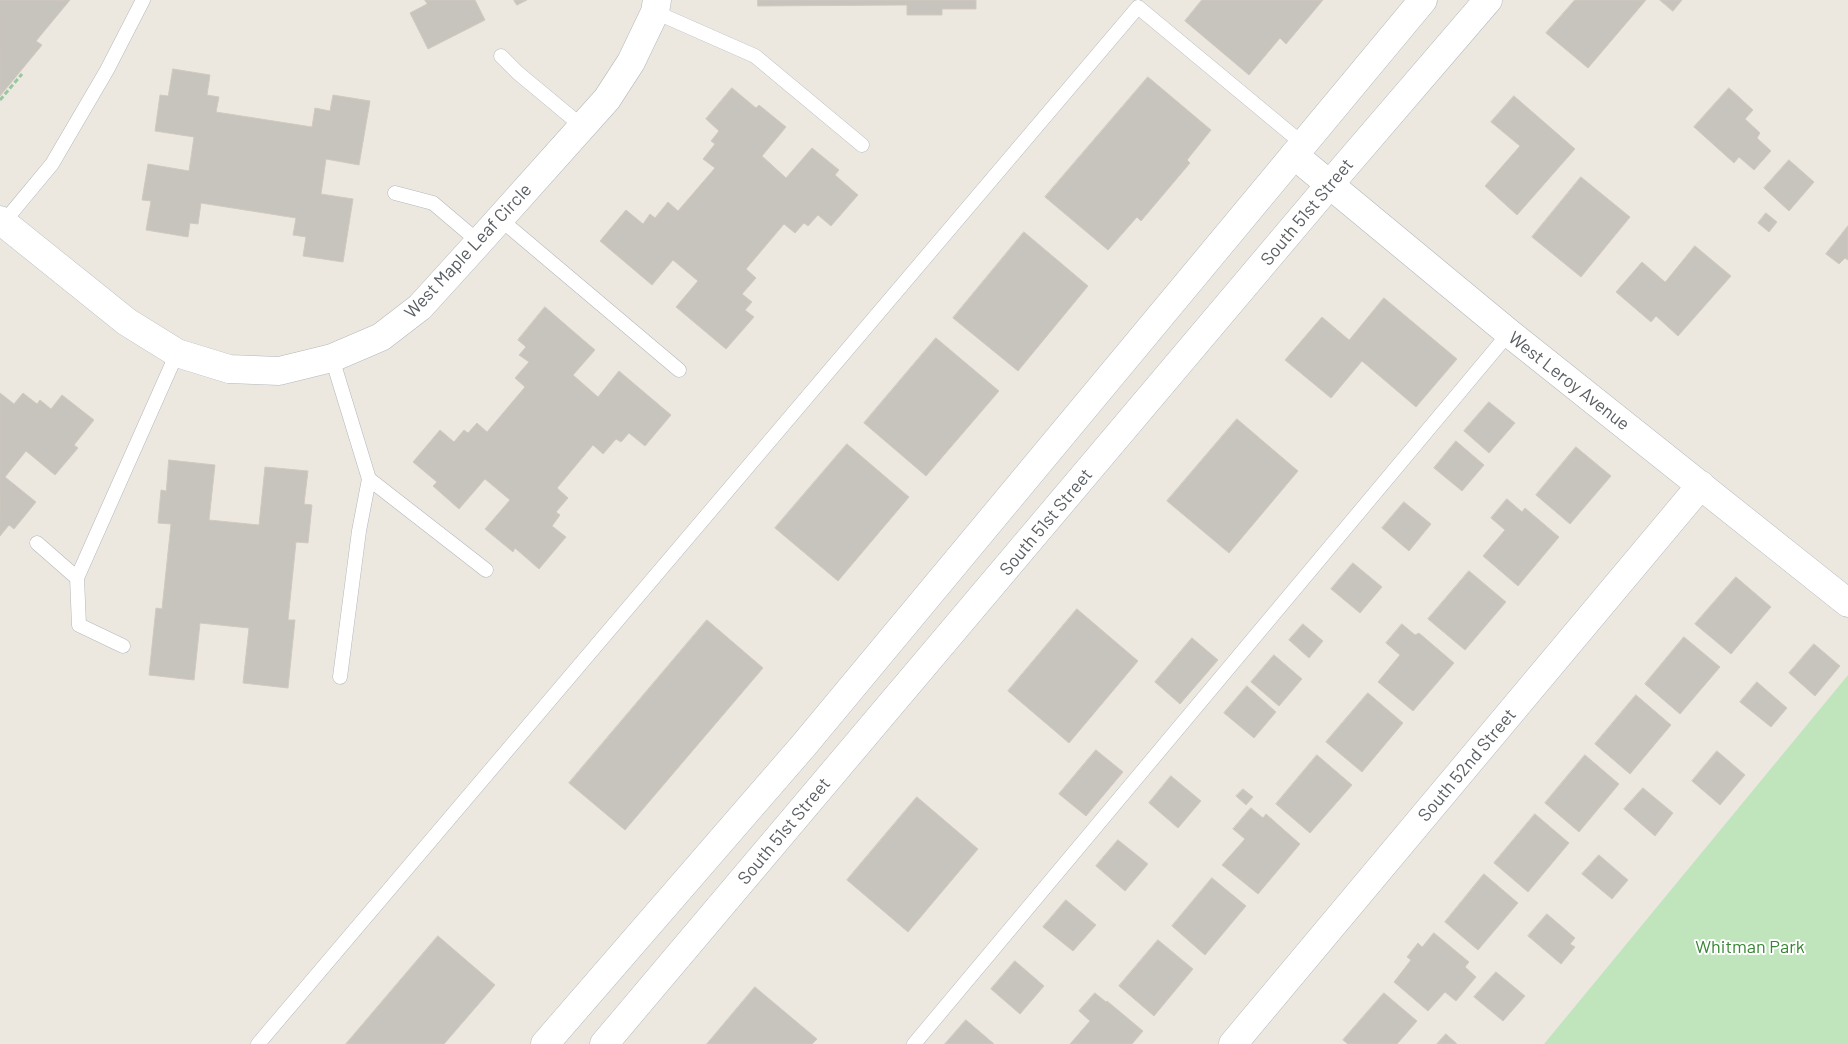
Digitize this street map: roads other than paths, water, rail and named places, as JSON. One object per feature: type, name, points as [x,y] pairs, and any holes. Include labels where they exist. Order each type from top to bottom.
[{"type":"street","points":[[545,1044],[804,744],[1423,0]]},
{"type":"street","name":"South 51st Street","points":[[604,1044],[1488,0]]},
{"type":"street","name":"West Maple Leaf Circle","points":[[2,222],[127,322],[177,353],[229,370],[279,371],[332,358],[380,337],[420,307],[583,128],[607,99],[631,62],[656,6]]},
{"type":"street","name":"West Leroy Avenue","points":[[1298,149],[1330,185],[1509,333],[1848,603]]},
{"type":"street","name":"South 52nd Street","points":[[1233,1044],[1701,485]]},
{"type":"lane","points":[[2,222],[52,164],[107,70],[143,0]]},
{"type":"lane","points":[[656,6],[755,56],[862,145]]},
{"type":"lane","points":[[258,1044],[1138,7],[1298,149]]},
{"type":"lane","points":[[501,56],[518,73],[583,128]]},
{"type":"lane","points":[[396,193],[433,203],[479,242]]},
{"type":"lane","points":[[500,219],[679,370]]},
{"type":"lane","points":[[914,1044],[1509,333]]},
{"type":"lane","points":[[123,646],[79,625],[77,578],[130,455],[177,353]]},
{"type":"lane","points":[[332,358],[369,479],[359,531],[340,677]]},
{"type":"lane","points":[[369,479],[486,570]]},
{"type":"lane","points":[[37,543],[77,578]]},
{"type":"park label","name":"Whitman Park","points":[[1750,947]]}]
